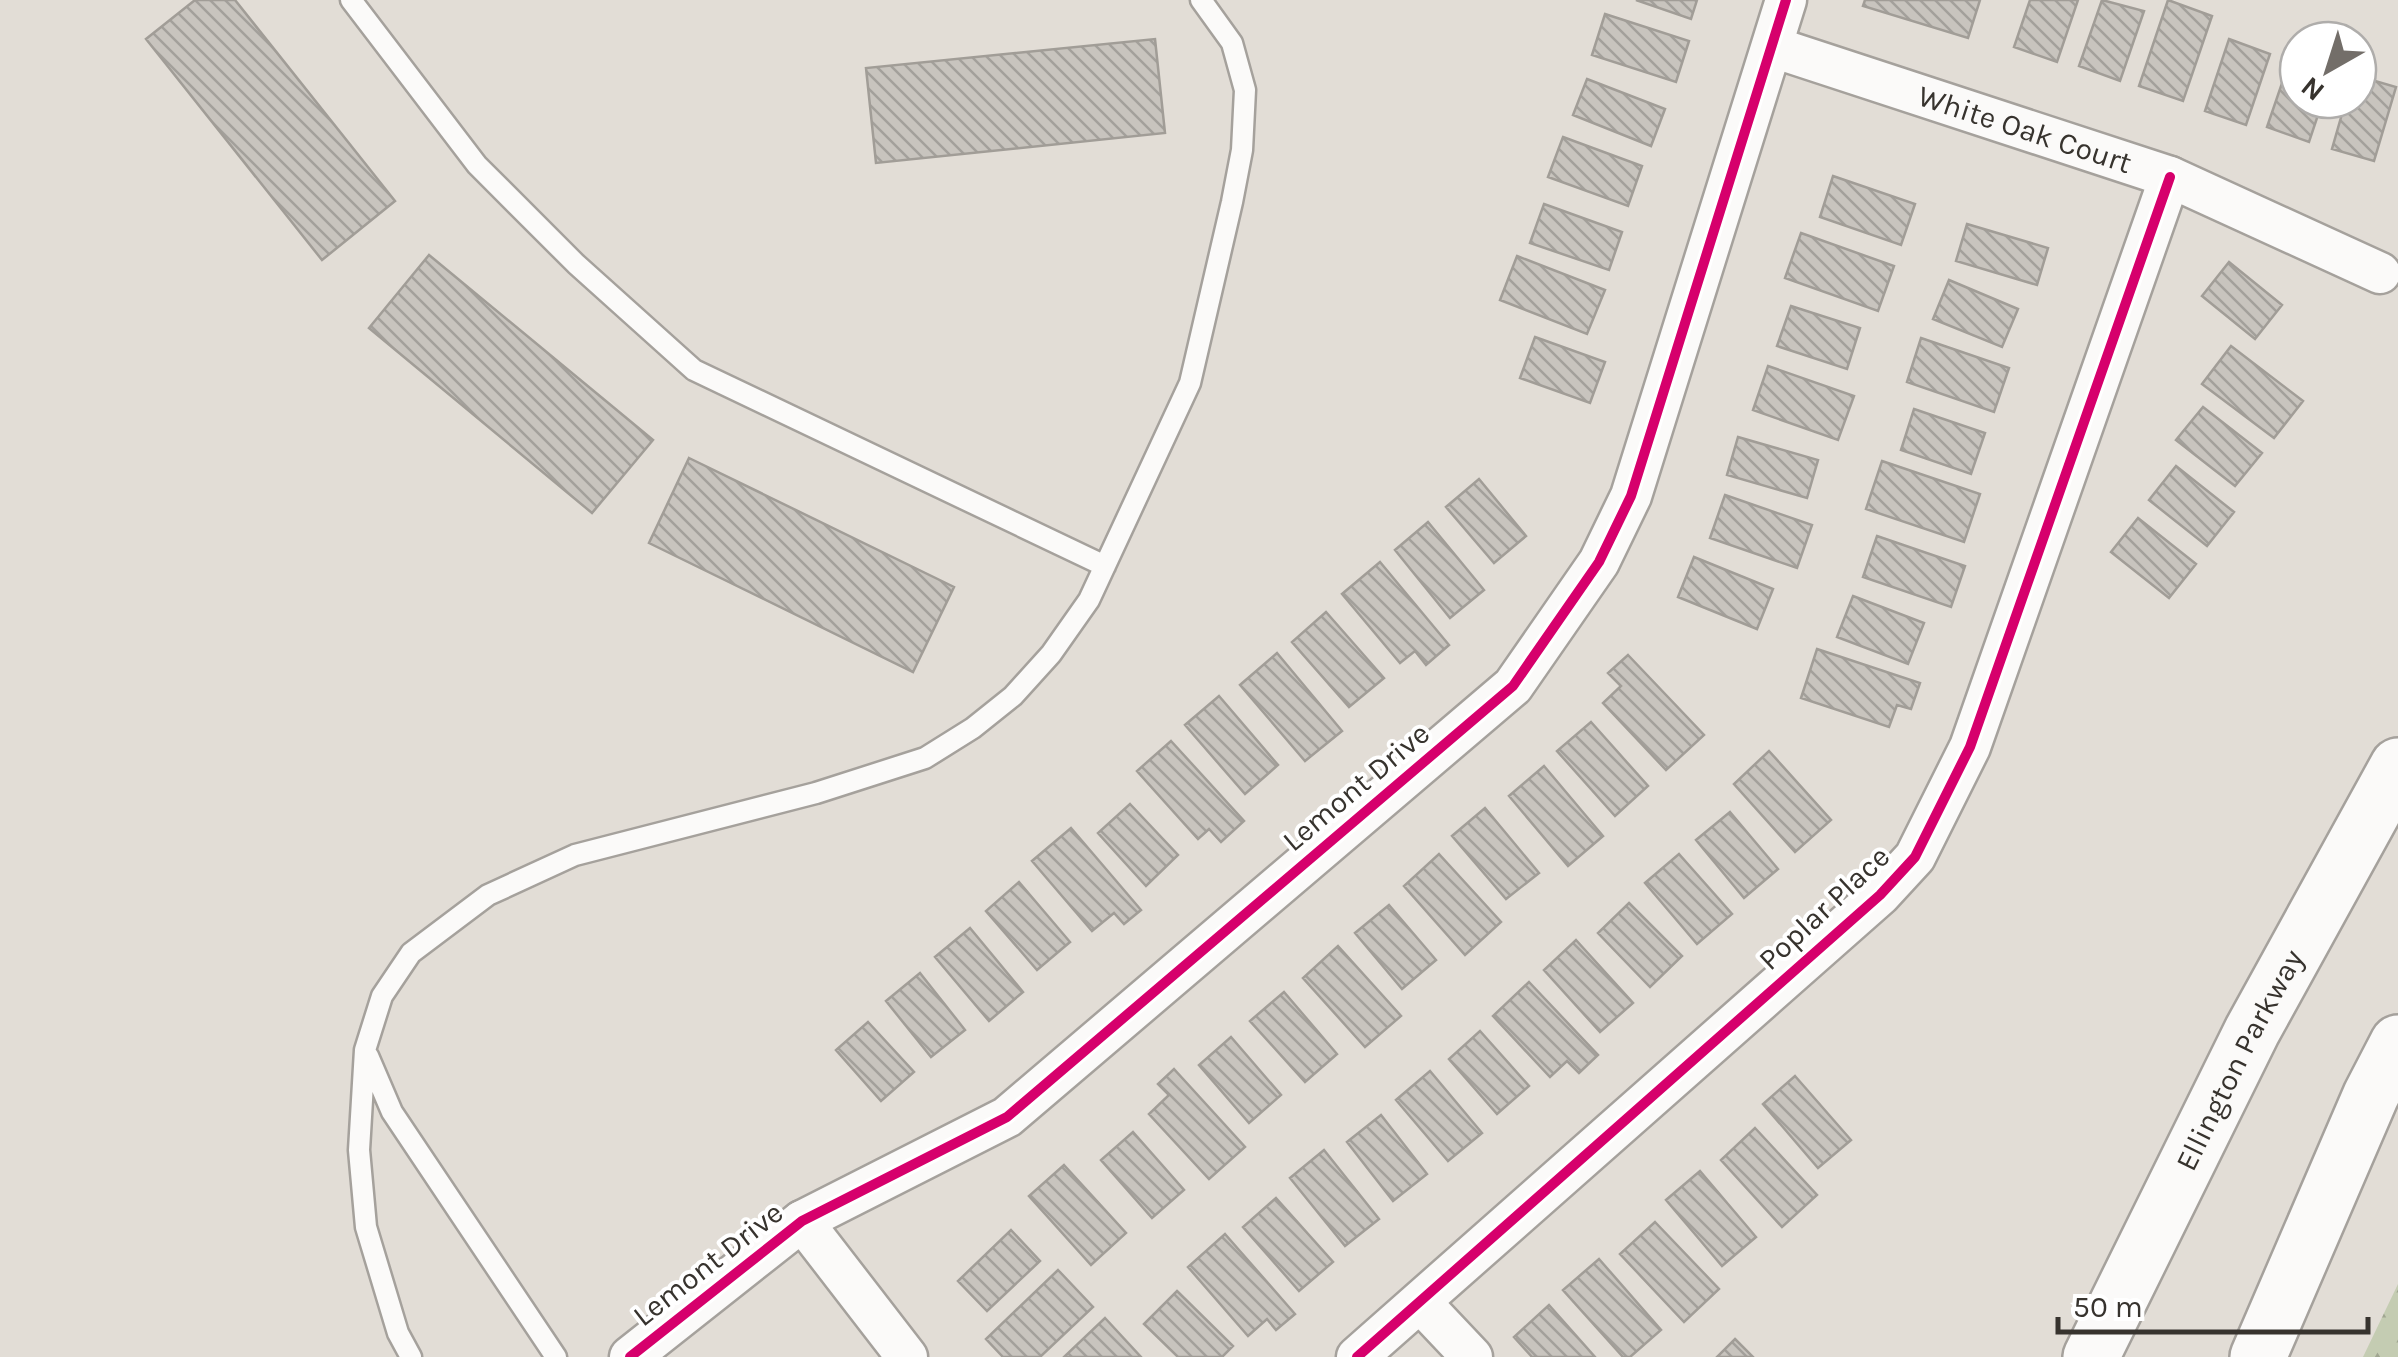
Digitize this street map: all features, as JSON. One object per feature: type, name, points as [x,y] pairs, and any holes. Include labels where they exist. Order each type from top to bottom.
[{"type":"highway","name":"Ellington Parkway","points":[[2092,1357],[2252,1031],[2398,766]]},
{"type":"highway","points":[[2258,1357],[2371,1095],[2398,1043]]},
{"type":"street","name":"Lemont Drive","points":[[630,1357],[802,1221],[1007,1118],[1513,686],[1599,562],[1631,496],[1786,0]]},
{"type":"street","name":"White Oak Court","points":[[1773,47],[2170,177],[2380,273]]},
{"type":"street","name":"Poplar Place","points":[[1357,1357],[1880,895],[1914,856],[1970,747],[2170,177]]},
{"type":"street","points":[[802,1221],[907,1357]]},
{"type":"street","points":[[1420,1302],[1472,1357]]},
{"type":"lane","points":[[351,0],[477,165],[576,264],[694,370],[1106,566]]},
{"type":"lane","points":[[412,1357],[398,1332],[366,1227],[359,1150],[365,1050],[382,996],[410,953],[488,895],[574,855],[816,793],[926,758],[1013,696],[1051,654],[1089,600],[1190,383],[1242,150],[1245,90],[1232,44],[1201,0]]},
{"type":"lane","points":[[365,1050],[392,1112],[556,1357]]},
{"type":"green space","points":[[2398,1284],[2398,1357],[2363,1357]]},
{"type":"building","points":[[195,0],[235,0],[395,201],[322,260],[146,39]]},
{"type":"building","points":[[1636,0],[1697,0],[1691,19]]},
{"type":"building","points":[[1865,0],[1980,0],[1968,38],[1863,6]]},
{"type":"building","points":[[2030,0],[2078,0],[2057,62],[2014,47]]},
{"type":"building","points":[[2102,0],[2144,11],[2120,81],[2079,66]]},
{"type":"building","points":[[2168,0],[2212,16],[2183,101],[2139,86]]},
{"type":"building","points":[[1605,14],[1689,41],[1676,82],[1592,55]]},
{"type":"building","points":[[1155,39],[1165,133],[876,163],[866,68]]},
{"type":"building","points":[[2229,39],[2270,54],[2246,125],[2205,111]]},
{"type":"building","points":[[1587,79],[1665,109],[1651,146],[1573,115]]},
{"type":"building","points":[[2378,82],[2396,87],[2374,161],[2332,149],[2340,120],[2378,120]]},
{"type":"building","points":[[2278,95],[2278,120],[2316,120],[2309,142],[2267,127]]},
{"type":"building","points":[[1563,137],[1642,166],[1628,206],[1548,177]]},
{"type":"building","points":[[1833,176],[1915,204],[1901,245],[1820,217]]},
{"type":"building","points":[[1544,204],[1622,232],[1609,270],[1530,243]]},
{"type":"building","points":[[1967,224],[2048,248],[2037,285],[1956,261]]},
{"type":"building","points":[[1801,233],[1894,266],[1878,311],[1785,278]]},
{"type":"building","points":[[429,255],[653,440],[592,513],[369,328]]},
{"type":"building","points":[[1517,256],[1605,290],[1587,334],[1500,300]]},
{"type":"building","points":[[2229,262],[2282,305],[2255,339],[2202,296]]},
{"type":"building","points":[[1949,280],[2018,309],[2002,347],[1933,319]]},
{"type":"building","points":[[1791,306],[1860,328],[1847,369],[1777,346]]},
{"type":"building","points":[[1535,337],[1605,362],[1590,403],[1520,378]]},
{"type":"building","points":[[1921,338],[2009,368],[1994,412],[1907,382]]},
{"type":"building","points":[[2231,346],[2303,401],[2274,438],[2202,384]]},
{"type":"building","points":[[1768,366],[1854,396],[1838,440],[1753,410]]},
{"type":"building","points":[[2203,407],[2262,453],[2235,486],[2176,440]]},
{"type":"building","points":[[1914,409],[1985,433],[1971,474],[1901,450]]},
{"type":"building","points":[[1738,437],[1818,460],[1807,498],[1727,475]]},
{"type":"building","points":[[689,458],[954,587],[913,672],[649,543]]},
{"type":"building","points":[[1882,461],[1980,494],[1964,542],[1866,509]]},
{"type":"building","points":[[2176,466],[2234,512],[2207,546],[2149,500]]},
{"type":"building","points":[[1479,479],[1526,536],[1494,563],[1446,507]]},
{"type":"building","points":[[1725,495],[1812,525],[1797,568],[1710,538]]},
{"type":"building","points":[[2138,518],[2196,564],[2169,598],[2111,552]]},
{"type":"building","points":[[1428,522],[1484,590],[1450,618],[1395,550]]},
{"type":"building","points":[[1877,536],[1965,566],[1951,607],[1863,577]]},
{"type":"building","points":[[1694,557],[1773,589],[1757,629],[1678,597]]},
{"type":"building","points":[[1380,562],[1449,645],[1426,665],[1415,651],[1400,663],[1342,594]]},
{"type":"building","points":[[1853,596],[1924,623],[1908,664],[1837,637]]},
{"type":"building","points":[[1326,612],[1384,678],[1349,707],[1292,642]]},
{"type":"building","points":[[1817,649],[1920,683],[1911,709],[1897,705],[1889,727],[1801,698]]},
{"type":"building","points":[[1277,653],[1342,731],[1305,761],[1240,685]]},
{"type":"building","points":[[1628,655],[1704,735],[1666,770],[1603,703],[1621,686],[1608,673]]},
{"type":"building","points":[[1219,696],[1278,765],[1245,794],[1185,725]]},
{"type":"building","points":[[1591,722],[1648,786],[1615,816],[1557,751]]},
{"type":"building","points":[[1171,741],[1244,821],[1221,842],[1209,829],[1198,839],[1137,771]]},
{"type":"building","points":[[1769,751],[1831,820],[1795,852],[1734,784]]},
{"type":"building","points":[[1544,766],[1603,836],[1568,866],[1509,796]]},
{"type":"building","points":[[1130,804],[1178,855],[1146,886],[1098,833]]},
{"type":"building","points":[[1485,808],[1539,873],[1506,899],[1452,836]]},
{"type":"building","points":[[1730,812],[1778,869],[1744,898],[1696,840]]},
{"type":"building","points":[[1071,828],[1141,910],[1124,924],[1114,913],[1092,931],[1032,861]]},
{"type":"building","points":[[1439,854],[1501,922],[1465,955],[1404,886]]},
{"type":"building","points":[[1679,854],[1732,914],[1697,944],[1645,883]]},
{"type":"building","points":[[1019,882],[1070,942],[1037,970],[986,911]]},
{"type":"building","points":[[1629,903],[1682,956],[1650,987],[1598,933]]},
{"type":"building","points":[[1389,905],[1436,960],[1402,989],[1355,933]]},
{"type":"building","points":[[970,928],[1023,992],[989,1021],[935,957]]},
{"type":"building","points":[[1576,940],[1633,1003],[1600,1032],[1544,970]]},
{"type":"building","points":[[1338,946],[1401,1016],[1365,1047],[1303,978]]},
{"type":"building","points":[[920,973],[965,1030],[931,1057],[886,1001]]},
{"type":"building","points":[[1529,982],[1598,1055],[1579,1073],[1567,1061],[1550,1077],[1493,1016]]},
{"type":"building","points":[[1284,992],[1337,1054],[1305,1082],[1250,1021]]},
{"type":"building","points":[[868,1022],[914,1072],[881,1101],[836,1050]]},
{"type":"building","points":[[1480,1031],[1529,1086],[1497,1114],[1449,1059]]},
{"type":"building","points":[[1231,1037],[1281,1095],[1249,1123],[1199,1065]]},
{"type":"building","points":[[1174,1069],[1245,1147],[1209,1179],[1149,1114],[1169,1095],[1158,1084]]},
{"type":"building","points":[[1430,1071],[1482,1133],[1448,1161],[1396,1100]]},
{"type":"building","points":[[1795,1076],[1851,1140],[1818,1168],[1763,1104]]},
{"type":"building","points":[[1381,1115],[1427,1174],[1393,1201],[1347,1142]]},
{"type":"building","points":[[1755,1128],[1817,1195],[1782,1227],[1721,1160]]},
{"type":"building","points":[[1133,1132],[1184,1190],[1152,1218],[1101,1160]]},
{"type":"building","points":[[1324,1150],[1379,1219],[1345,1246],[1290,1178]]},
{"type":"building","points":[[1064,1165],[1126,1233],[1091,1265],[1029,1196]]},
{"type":"building","points":[[1700,1171],[1756,1237],[1722,1266],[1666,1200]]},
{"type":"building","points":[[1276,1198],[1333,1262],[1299,1291],[1243,1227]]},
{"type":"building","points":[[1655,1222],[1719,1289],[1684,1322],[1620,1254]]},
{"type":"building","points":[[1011,1230],[1040,1261],[987,1311],[958,1281]]},
{"type":"building","points":[[1225,1234],[1295,1314],[1276,1330],[1267,1319],[1248,1336],[1188,1267]]},
{"type":"building","points":[[1599,1259],[1661,1330],[1630,1357],[1623,1357],[1563,1290]]},
{"type":"building","points":[[1058,1270],[1093,1307],[1040,1357],[1003,1357],[986,1339]]},
{"type":"building","points":[[1177,1291],[1233,1346],[1222,1357],[1178,1357],[1144,1324]]},
{"type":"building","points":[[1549,1305],[1595,1357],[1532,1357],[1514,1337]]},
{"type":"building","points":[[1105,1318],[1141,1357],[1064,1357]]},
{"type":"building","points":[[1735,1339],[1753,1357],[1717,1357]]},
{"type":"cycle path","points":[[630,1357],[802,1221],[1007,1117],[1513,686],[1599,562],[1631,496],[1786,0]]},
{"type":"cycle path","points":[[1357,1357],[1880,895],[1915,857],[1970,747],[2170,177]]}]
